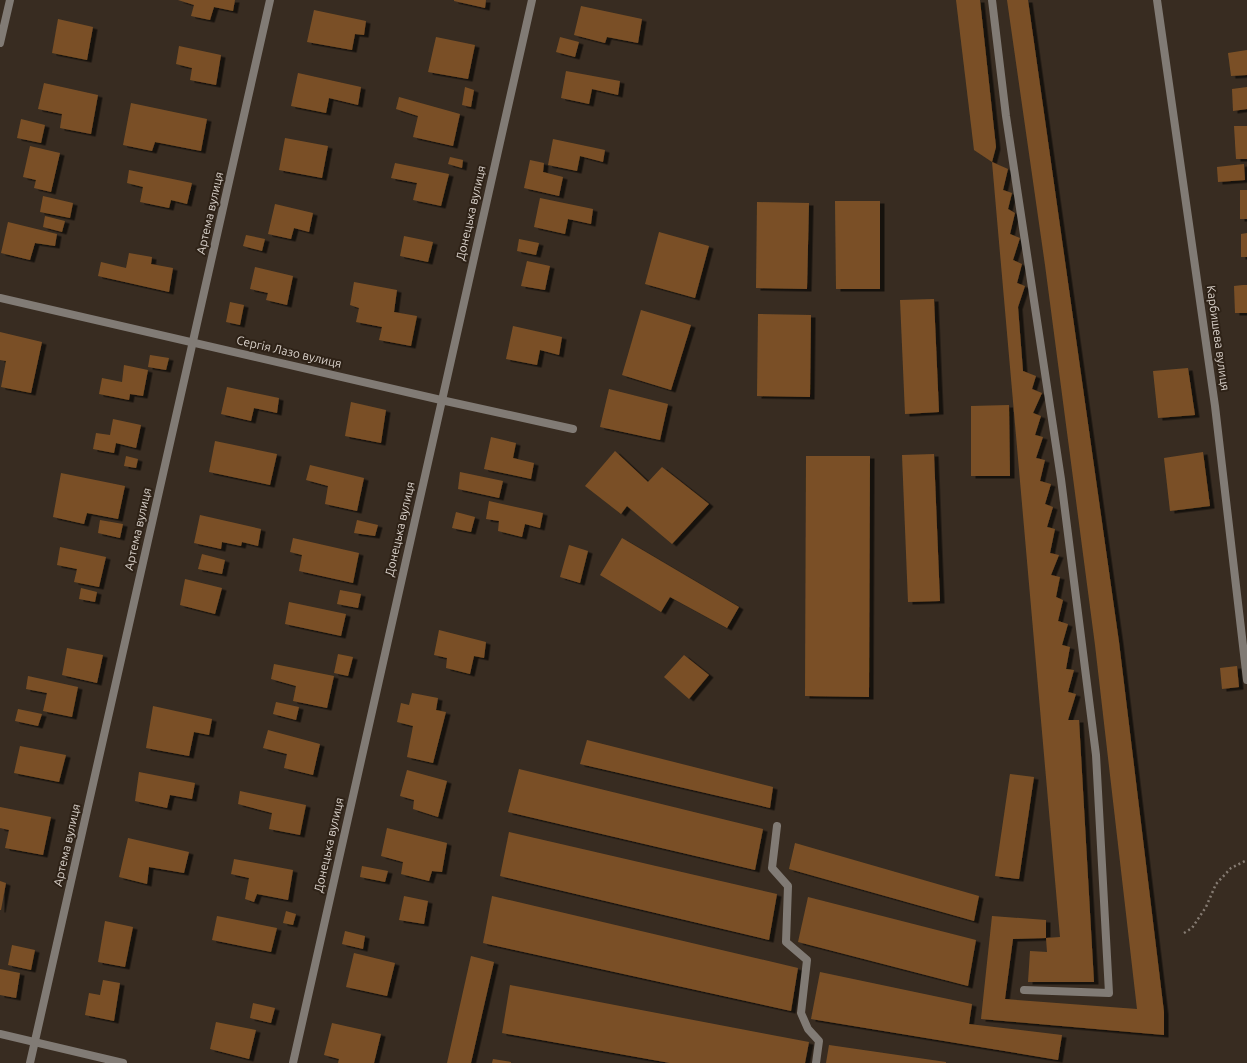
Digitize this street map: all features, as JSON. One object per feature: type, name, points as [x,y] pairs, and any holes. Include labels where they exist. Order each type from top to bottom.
[{"type":"street","points":[[0,43],[10,0]]},
{"type":"street","name":"Артема вулиця","points":[[30,1063],[270,0]]},
{"type":"street","name":"Донецька вулиця","points":[[293,1063],[532,0]]},
{"type":"street","points":[[992,0],[1006,116],[1061,479],[1096,754],[1109,993],[1024,990]]},
{"type":"street","name":"Карбишева вулиця","points":[[1157,0],[1215,406],[1247,680]]},
{"type":"street","name":"Сергія Лазо вулиця","points":[[0,298],[573,429]]},
{"type":"street","points":[[777,826],[772,868],[788,886],[786,942],[807,960],[801,1013],[808,1029],[819,1041],[816,1063]]},
{"type":"street","points":[[0,1034],[123,1063]]},
{"type":"path","points":[[1184,933],[1192,928],[1206,907],[1216,884],[1231,868],[1247,860]]},
{"type":"building","points":[[178,0],[235,0],[233,11],[214,7],[210,20],[191,16],[194,5]]},
{"type":"building","points":[[486,0],[485,8],[454,1]]},
{"type":"building","points":[[956,0],[980,0],[996,147],[992,162],[974,150]]},
{"type":"building","points":[[1007,0],[1028,0],[1119,642],[1164,1012],[1164,1035],[981,1019],[992,916],[1046,920],[1046,938],[1013,939],[1005,999],[1137,1009],[1095,645],[1045,265]]},
{"type":"building","points":[[581,6],[642,19],[638,43],[607,37],[605,43],[574,35]]},
{"type":"building","points":[[314,10],[366,21],[364,35],[355,34],[352,50],[307,42]]},
{"type":"building","points":[[58,19],[93,27],[87,60],[52,53]]},
{"type":"building","points":[[436,37],[475,45],[468,79],[428,72]]},
{"type":"building","points":[[560,37],[579,42],[575,57],[556,52]]},
{"type":"building","points":[[179,46],[221,55],[216,85],[190,80],[192,68],[176,64]]},
{"type":"building","points":[[1247,50],[1247,75],[1231,76],[1228,53]]},
{"type":"building","points":[[566,71],[620,81],[618,95],[592,89],[589,104],[561,98]]},
{"type":"building","points":[[298,73],[361,87],[358,105],[329,98],[326,113],[291,106]]},
{"type":"building","points":[[44,83],[98,95],[91,134],[60,128],[62,114],[38,109]]},
{"type":"building","points":[[465,87],[474,90],[471,107],[462,105]]},
{"type":"building","points":[[1247,87],[1247,109],[1233,111],[1232,89]]},
{"type":"building","points":[[399,97],[460,114],[453,146],[413,137],[418,116],[396,109]]},
{"type":"building","points":[[131,103],[207,119],[201,151],[155,142],[152,151],[123,145]]},
{"type":"building","points":[[21,119],[45,125],[41,143],[17,138]]},
{"type":"building","points":[[1234,126],[1247,126],[1247,159],[1236,159]]},
{"type":"building","points":[[285,138],[328,146],[322,178],[279,170]]},
{"type":"building","points":[[553,139],[605,150],[603,162],[580,156],[577,171],[548,165]]},
{"type":"building","points":[[30,146],[60,153],[51,192],[34,188],[36,180],[23,177]]},
{"type":"building","points":[[450,157],[463,160],[462,168],[448,164]]},
{"type":"building","points":[[530,160],[544,163],[543,172],[563,177],[559,196],[524,188]]},
{"type":"building","points":[[992,162],[1008,169],[1003,190],[1012,193],[1008,209],[1015,213],[1010,234],[1020,238],[1013,260],[1022,264],[1017,283],[1025,286],[1018,307],[1023,371],[1036,376],[1032,389],[1042,393],[1033,413],[1041,416],[1035,435],[1043,437],[1036,458],[1045,460],[1040,481],[1051,484],[1045,504],[1053,507],[1047,527],[1055,529],[1050,553],[1059,555],[1051,575],[1060,577],[1056,597],[1063,600],[1058,621],[1068,624],[1062,645],[1070,647],[1066,669],[1074,670],[1068,692],[1076,694],[1068,720],[1079,720],[1094,982],[1028,982],[1030,951],[1047,952],[1046,938],[1060,937]]},
{"type":"building","points":[[395,163],[449,174],[441,206],[413,200],[417,183],[391,178]]},
{"type":"building","points":[[1244,164],[1245,180],[1218,182],[1217,167]]},
{"type":"building","points":[[129,170],[192,183],[187,204],[171,200],[169,208],[140,202],[143,187],[127,183]]},
{"type":"building","points":[[1240,190],[1247,190],[1247,219],[1240,219]]},
{"type":"building","points":[[43,196],[73,203],[70,218],[40,212]]},
{"type":"building","points":[[540,198],[593,209],[591,224],[568,219],[565,234],[534,227]]},
{"type":"building","points":[[835,201],[880,201],[880,289],[836,289]]},
{"type":"building","points":[[757,202],[809,203],[807,289],[756,288]]},
{"type":"building","points":[[275,204],[313,213],[309,232],[294,228],[291,239],[268,234]]},
{"type":"building","points":[[45,216],[65,221],[62,232],[43,227]]},
{"type":"building","points":[[8,222],[57,234],[55,246],[35,243],[30,260],[1,253]]},
{"type":"building","points":[[659,232],[709,246],[695,298],[645,284]]},
{"type":"building","points":[[1247,233],[1247,257],[1241,257],[1241,234]]},
{"type":"building","points":[[246,235],[265,239],[262,251],[243,246]]},
{"type":"building","points":[[404,236],[433,242],[428,262],[400,256]]},
{"type":"building","points":[[519,239],[539,243],[536,255],[517,251]]},
{"type":"building","points":[[129,253],[152,257],[151,264],[173,268],[169,292],[98,276],[101,262],[126,268]]},
{"type":"building","points":[[527,261],[550,266],[545,290],[521,286]]},
{"type":"building","points":[[255,267],[293,276],[287,305],[266,300],[268,293],[250,289]]},
{"type":"building","points":[[354,282],[397,290],[394,312],[417,316],[411,346],[379,340],[382,327],[356,322],[359,308],[350,305]]},
{"type":"building","points":[[1247,285],[1247,313],[1235,313],[1234,286]]},
{"type":"building","points":[[934,299],[939,412],[905,414],[900,300]]},
{"type":"building","points":[[230,302],[244,305],[240,325],[226,322]]},
{"type":"building","points":[[641,310],[691,325],[671,390],[622,375]]},
{"type":"building","points":[[758,314],[811,315],[810,397],[757,396]]},
{"type":"building","points":[[513,326],[562,337],[559,355],[540,350],[537,365],[506,359]]},
{"type":"building","points":[[0,332],[42,342],[31,393],[1,387],[6,361],[0,360]]},
{"type":"building","points":[[150,355],[169,358],[166,370],[148,367]]},
{"type":"building","points":[[124,365],[148,370],[143,396],[130,394],[129,400],[99,394],[102,378],[122,382]]},
{"type":"building","points":[[1188,368],[1195,415],[1158,418],[1153,371]]},
{"type":"building","points":[[227,387],[279,398],[277,413],[254,408],[251,421],[221,414]]},
{"type":"building","points":[[609,389],[668,404],[660,440],[600,427]]},
{"type":"building","points":[[351,402],[386,410],[381,443],[345,436]]},
{"type":"building","points":[[1009,405],[1010,476],[971,476],[971,406]]},
{"type":"building","points":[[113,419],[141,425],[136,448],[116,443],[114,453],[93,449],[96,433],[110,435]]},
{"type":"building","points":[[491,437],[516,443],[513,458],[534,463],[531,479],[484,469]]},
{"type":"building","points":[[215,441],[277,454],[270,485],[209,472]]},
{"type":"building","points":[[615,451],[648,482],[662,467],[709,504],[672,544],[627,506],[621,514],[585,486]]},
{"type":"building","points":[[1203,452],[1210,506],[1170,511],[1164,458]]},
{"type":"building","points":[[934,454],[940,601],[908,602],[902,455]]},
{"type":"building","points":[[126,456],[138,459],[136,468],[124,466]]},
{"type":"building","points":[[806,456],[870,456],[869,697],[805,696]]},
{"type":"building","points":[[310,465],[364,478],[357,511],[325,504],[328,486],[306,480]]},
{"type":"building","points":[[460,472],[503,481],[499,498],[458,489]]},
{"type":"building","points":[[61,473],[125,486],[118,519],[87,513],[84,524],[53,517]]},
{"type":"building","points":[[489,501],[543,513],[540,528],[525,524],[522,537],[498,531],[499,521],[486,519]]},
{"type":"building","points":[[456,512],[475,517],[471,532],[452,528]]},
{"type":"building","points":[[200,515],[261,529],[258,546],[242,542],[241,546],[222,542],[221,549],[194,543]]},
{"type":"building","points":[[100,520],[123,524],[120,538],[98,533]]},
{"type":"building","points":[[357,520],[378,525],[375,536],[354,533]]},
{"type":"building","points":[[293,538],[359,553],[353,583],[299,571],[302,555],[290,552]]},
{"type":"building","points":[[622,538],[739,607],[727,628],[670,597],[661,612],[600,575]]},
{"type":"building","points":[[569,545],[588,551],[580,583],[560,577]]},
{"type":"building","points":[[60,547],[106,557],[99,587],[74,582],[77,569],[57,565]]},
{"type":"building","points":[[202,554],[225,560],[222,574],[198,569]]},
{"type":"building","points":[[185,579],[222,588],[215,614],[180,605]]},
{"type":"building","points":[[81,588],[97,592],[95,602],[79,599]]},
{"type":"building","points":[[340,590],[361,594],[358,608],[337,604]]},
{"type":"building","points":[[289,602],[346,614],[341,636],[285,624]]},
{"type":"building","points":[[439,630],[486,642],[484,658],[474,656],[470,674],[446,668],[447,658],[434,655]]},
{"type":"building","points":[[67,648],[103,655],[97,683],[62,675]]},
{"type":"building","points":[[338,654],[353,657],[348,676],[334,673]]},
{"type":"building","points":[[684,655],[709,675],[689,699],[664,677]]},
{"type":"building","points":[[274,664],[334,676],[327,708],[293,701],[296,686],[271,679]]},
{"type":"building","points":[[1237,666],[1239,687],[1222,689],[1220,668]]},
{"type":"building","points":[[28,676],[78,687],[72,717],[43,711],[47,693],[26,689]]},
{"type":"building","points":[[412,693],[438,698],[436,710],[446,712],[433,763],[407,757],[413,726],[397,722],[401,703],[409,705]]},
{"type":"building","points":[[276,702],[299,707],[296,720],[273,714]]},
{"type":"building","points":[[153,706],[212,719],[209,735],[194,732],[189,756],[146,748]]},
{"type":"building","points":[[18,709],[42,714],[38,726],[15,721]]},
{"type":"building","points":[[268,730],[320,744],[313,775],[284,768],[287,754],[263,748]]},
{"type":"building","points":[[587,740],[773,787],[770,808],[580,764]]},
{"type":"building","points":[[20,746],[66,755],[59,782],[14,773]]},
{"type":"building","points":[[519,769],[763,829],[755,870],[508,812]]},
{"type":"building","points":[[407,770],[447,781],[438,817],[413,809],[414,800],[400,796]]},
{"type":"building","points":[[139,772],[195,783],[192,799],[170,795],[167,808],[135,801]]},
{"type":"building","points":[[1010,774],[1034,777],[1019,879],[995,876]]},
{"type":"building","points":[[240,791],[306,805],[300,835],[269,829],[272,813],[238,804]]},
{"type":"building","points":[[0,807],[51,817],[43,855],[5,848],[9,830],[0,828]]},
{"type":"building","points":[[387,828],[447,843],[442,872],[432,871],[429,881],[401,874],[403,862],[381,856]]},
{"type":"building","points":[[509,832],[777,894],[769,940],[500,876]]},
{"type":"building","points":[[128,838],[189,852],[184,873],[149,867],[147,884],[119,877]]},
{"type":"building","points":[[795,843],[979,896],[974,921],[789,869]]},
{"type":"building","points":[[234,859],[293,870],[288,900],[257,894],[254,902],[245,899],[249,878],[231,874]]},
{"type":"building","points":[[362,866],[388,871],[385,882],[360,877]]},
{"type":"building","points":[[0,881],[6,883],[1,910],[0,910]]},
{"type":"building","points":[[404,896],[428,901],[424,924],[399,920]]},
{"type":"building","points":[[492,896],[798,968],[791,1011],[483,943]]},
{"type":"building","points":[[808,897],[976,940],[968,986],[798,942]]},
{"type":"building","points":[[286,911],[296,914],[293,925],[283,923]]},
{"type":"building","points":[[217,916],[277,928],[271,952],[212,940]]},
{"type":"building","points":[[105,921],[133,927],[125,967],[98,962]]},
{"type":"building","points":[[345,931],[365,936],[363,949],[342,944]]},
{"type":"building","points":[[12,945],[35,950],[31,970],[8,965]]},
{"type":"building","points":[[354,953],[395,963],[387,996],[346,987]]},
{"type":"building","points":[[471,956],[494,962],[471,1063],[447,1063]]},
{"type":"building","points":[[0,969],[20,973],[16,998],[0,995]]},
{"type":"building","points":[[820,972],[972,1004],[969,1024],[1062,1035],[1058,1060],[811,1019]]},
{"type":"building","points":[[103,980],[120,983],[114,1021],[85,1015],[89,993],[100,995]]},
{"type":"building","points":[[510,985],[809,1042],[805,1063],[670,1063],[502,1033]]},
{"type":"building","points":[[253,1003],[275,1008],[271,1023],[250,1018]]},
{"type":"building","points":[[216,1022],[256,1030],[249,1059],[210,1049]]},
{"type":"building","points":[[332,1023],[381,1034],[374,1063],[338,1063],[339,1059],[324,1055]]},
{"type":"building","points":[[829,1045],[946,1062],[946,1063],[826,1063]]},
{"type":"building","points":[[493,1059],[511,1062],[511,1063],[492,1063]]}]
